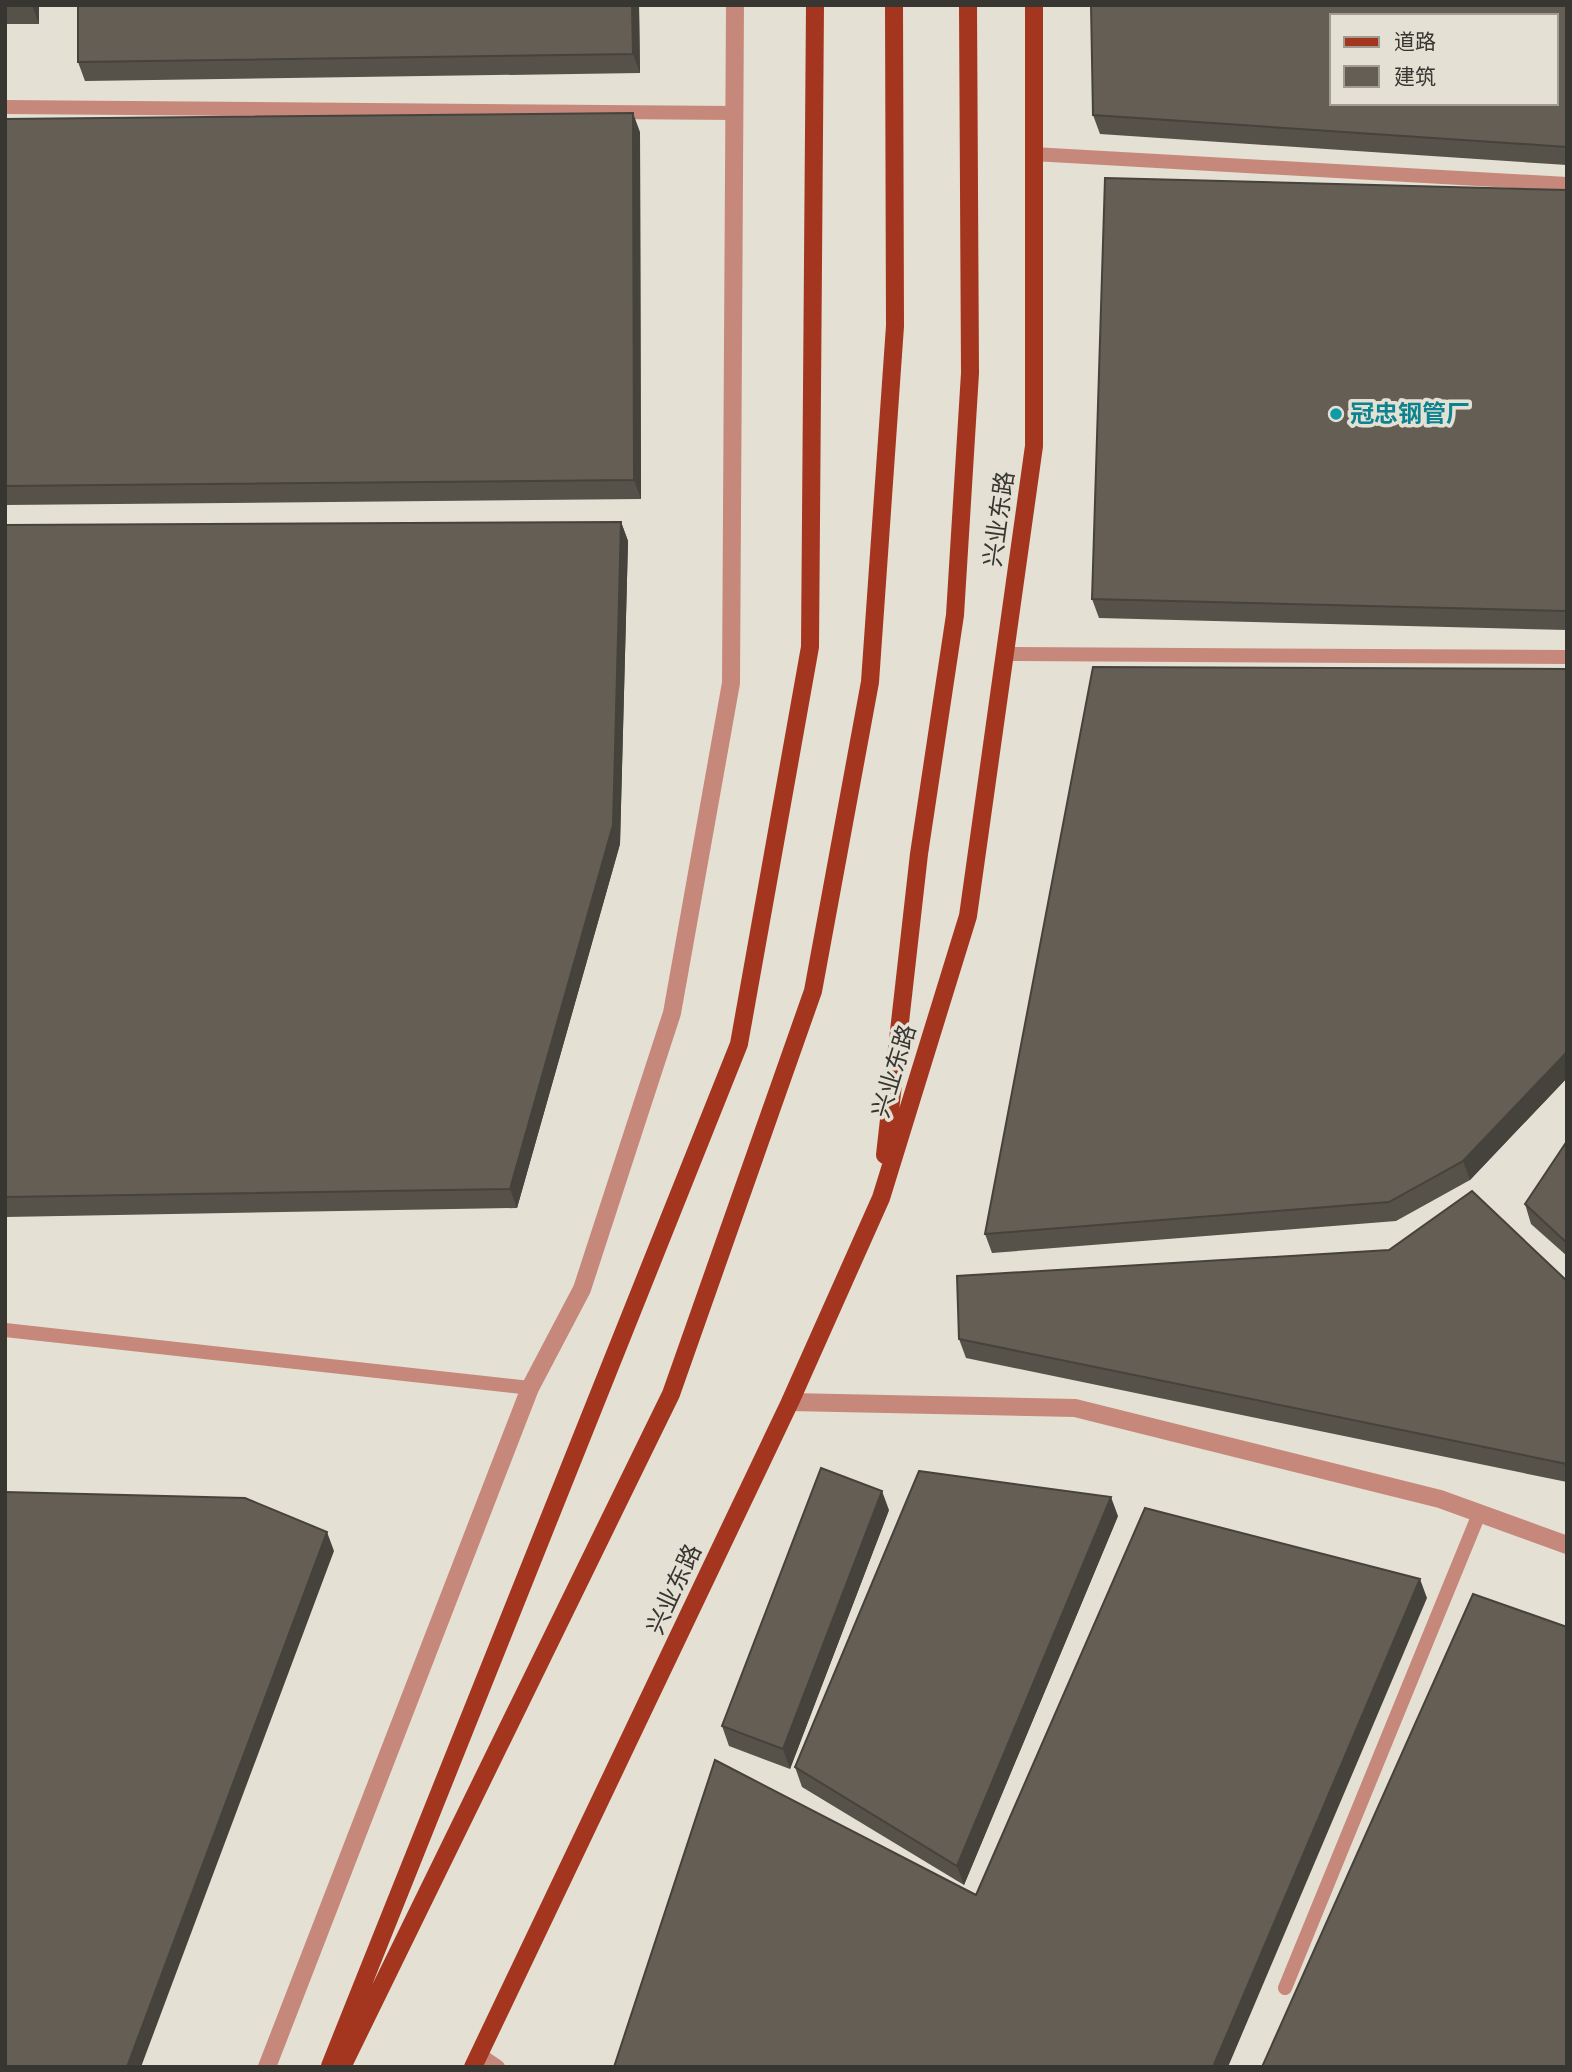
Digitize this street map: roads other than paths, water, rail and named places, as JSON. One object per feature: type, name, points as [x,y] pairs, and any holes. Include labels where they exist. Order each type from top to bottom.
[{"type":"main road","points":[[330,2067],[739,1044],[810,647],[815,5]]},
{"type":"main road","points":[[342,2067],[671,1394],[813,992],[870,682],[895,326],[894,5]]},
{"type":"main road","points":[[881,1198],[919,854],[956,615],[970,373],[968,5]]},
{"type":"main road","name":"兴业东路","points":[[476,2060],[790,1402],[881,1198],[968,916],[1034,446],[1034,5]]},
{"type":"street","points":[[267,2067],[530,1388],[582,1289],[672,1013],[731,683],[735,5]]},
{"type":"street","points":[[790,1402],[1075,1408],[1440,1499],[1567,1545]]},
{"type":"lane","points":[[5,107],[734,113]]},
{"type":"lane","points":[[1033,153],[1567,184]]},
{"type":"lane","points":[[1005,654],[1567,657]]},
{"type":"lane","points":[[5,1330],[530,1388]]},
{"type":"lane","points":[[1285,1988],[1479,1514]]},
{"type":"lane","points":[[476,2060],[498,2067]]},
{"type":"place","name":"冠忠钢管厂","points":[[1336,414]]}]
